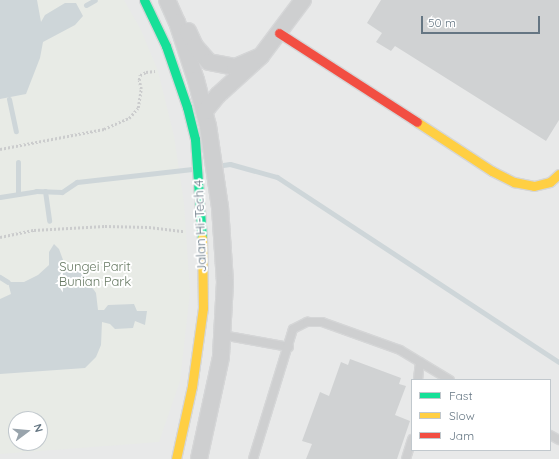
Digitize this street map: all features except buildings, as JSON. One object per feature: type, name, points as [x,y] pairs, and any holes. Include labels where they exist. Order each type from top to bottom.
[{"type":"street","name":"Jalan Hi-Tech 4","points":[[144,0],[166,46],[187,106],[194,139],[201,211],[203,308],[192,386],[176,459]]},
{"type":"street","name":"Jalan Hi-Tech 4","points":[[167,0],[179,29],[207,119],[220,207],[225,282],[221,357],[199,459]]},
{"type":"street","points":[[171,0],[195,46],[209,62],[235,67],[260,56]]},
{"type":"street","points":[[207,119],[218,95],[260,56],[304,0]]},
{"type":"street","points":[[279,33],[503,177],[514,182],[534,186],[550,182],[559,174]]},
{"type":"lane","points":[[253,459],[289,347],[293,329],[307,322],[322,322],[400,350],[448,379]]},
{"type":"lane","points":[[222,335],[289,347]]},
{"type":"lane","points":[[418,379],[420,362]]},
{"type":"lane","points":[[406,459],[411,442]]},
{"type":"path","points":[[0,149],[104,129],[129,118],[138,108],[141,89],[139,80],[140,75],[153,70],[158,73]]},
{"type":"path","points":[[0,237],[34,230],[105,226],[150,227],[191,232]]},
{"type":"shaded area","points":[[0,0],[559,0],[559,459],[0,459]]},
{"type":"shaded area","points":[[0,0],[37,0],[41,22],[45,15],[65,3],[76,3],[83,16],[75,25],[43,42],[40,58],[26,94],[0,99]]},
{"type":"shaded area","points":[[54,244],[59,249],[66,268],[81,271],[96,293],[98,310],[104,310],[108,305],[134,304],[137,311],[147,311],[145,325],[135,321],[133,328],[115,329],[110,324],[102,322],[101,345],[96,357],[85,368],[0,374],[0,299],[11,294],[8,282],[24,282],[38,275],[49,265],[49,252]]},
{"type":"green space","name":"Sungei Parit Bunian Park","points":[[0,0],[124,0],[141,30],[158,71],[174,136],[184,203],[190,292],[180,381],[159,442],[48,450],[48,411],[8,411],[8,451],[40,451],[0,454]]},
{"type":"waterway","points":[[86,5],[95,0]]},
{"type":"waterway","points":[[9,99],[16,131]]},
{"type":"waterway","points":[[18,162],[18,194]]},
{"type":"waterway","points":[[216,166],[230,164],[277,177],[559,362]]},
{"type":"waterway","points":[[0,197],[36,191],[62,192],[77,182],[192,169]]},
{"type":"waterway","points":[[45,191],[49,221]]},
{"type":"waterway","points":[[0,277],[8,282]]},
{"type":"traffic: fast","points":[[144,0],[166,46],[187,107],[195,139],[202,238]]},
{"type":"traffic: slow","points":[[417,122],[492,171],[514,182],[534,186],[550,182],[559,174]]},
{"type":"traffic: slow","points":[[176,459],[192,386],[203,308],[202,238]]},
{"type":"traffic: jam","points":[[279,33],[417,122]]}]
